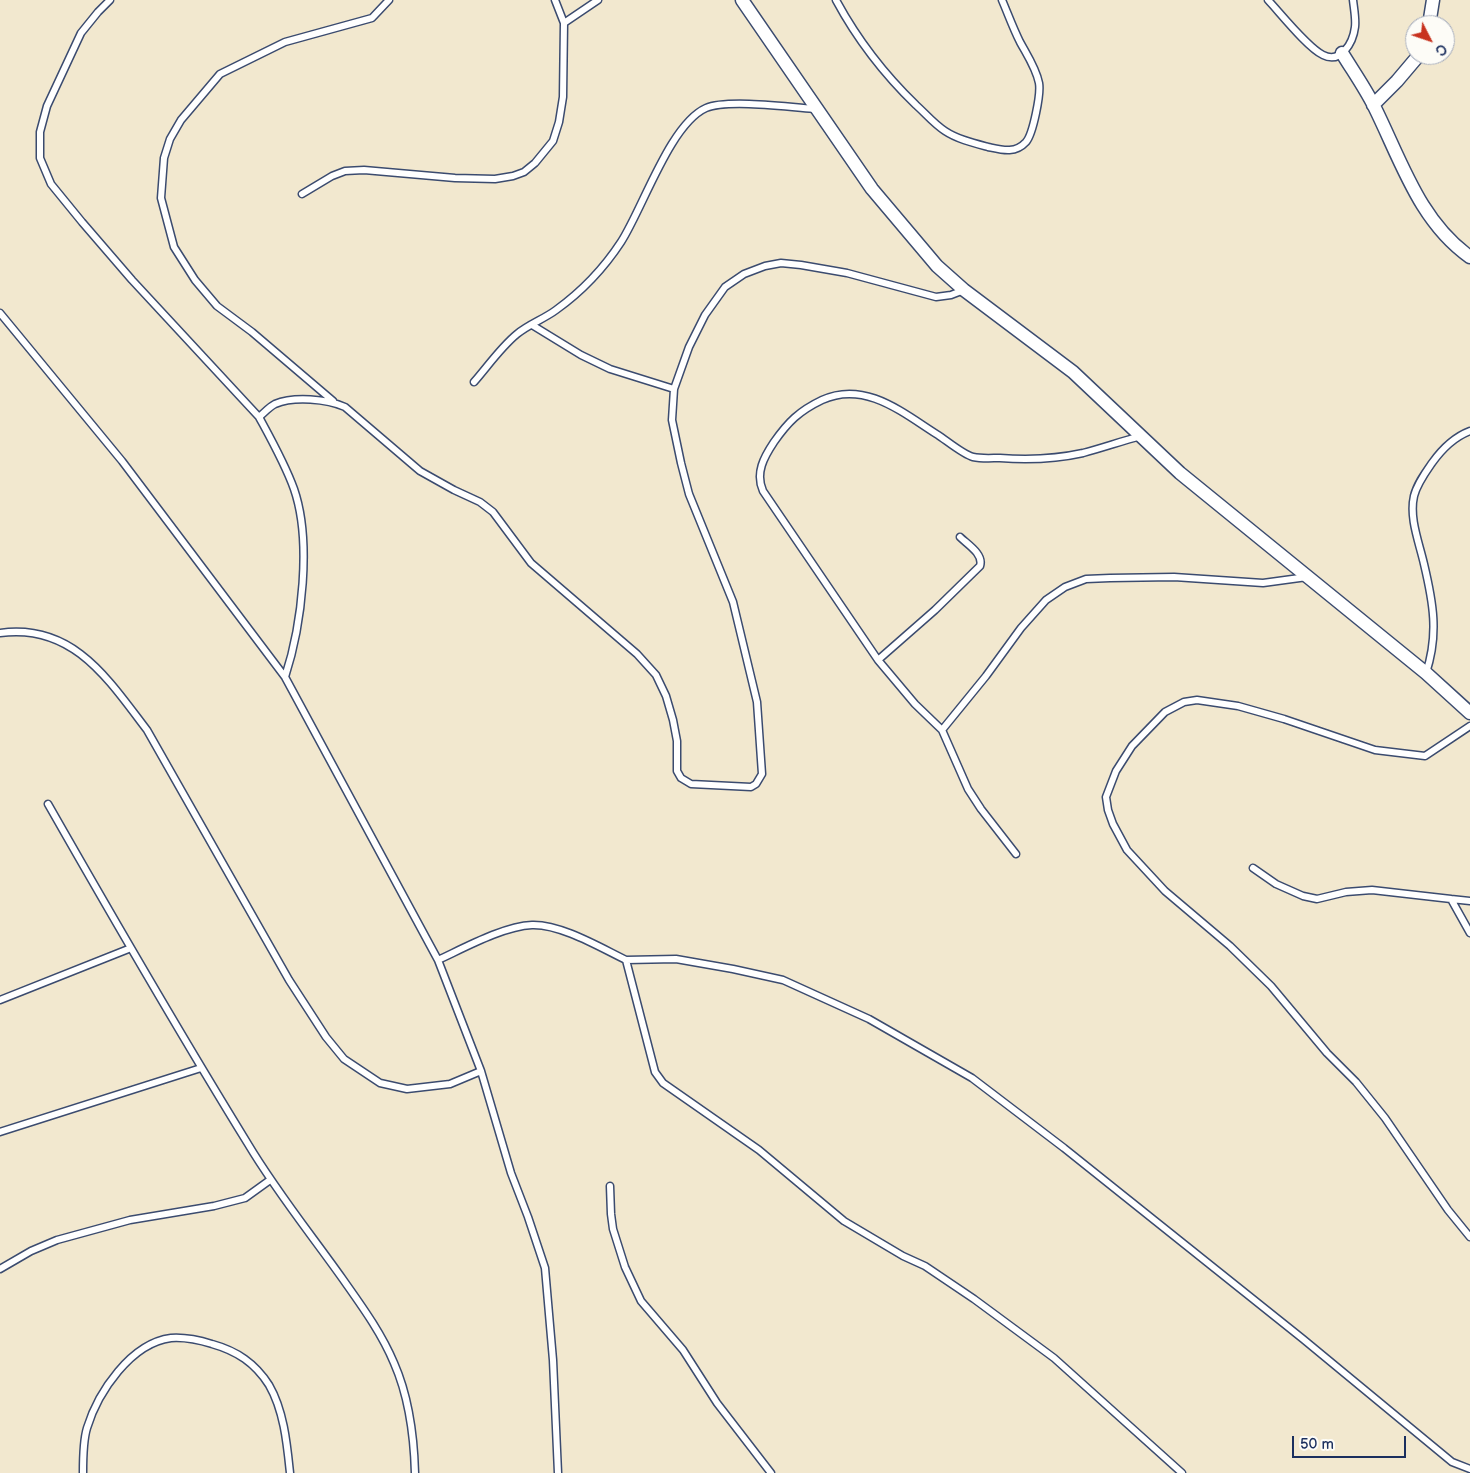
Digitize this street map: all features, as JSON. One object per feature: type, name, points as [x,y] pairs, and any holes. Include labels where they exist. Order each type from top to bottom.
[{"type":"street","points":[[742,0],[872,189],[937,266],[964,290],[1073,372],[1180,473],[1426,673],[1470,713]]},
{"type":"street","points":[[1431,15],[1433,0]]},
{"type":"street","points":[[1342,53],[1373,105],[1411,186],[1435,225],[1452,244],[1470,257]]},
{"type":"street","points":[[1373,105],[1411,65]]},
{"type":"lane","points":[[110,0],[81,33],[47,106],[40,132],[40,158],[51,184],[82,222],[132,280],[259,417],[281,457],[294,490],[301,517],[304,556],[301,600],[292,656],[285,677]]},
{"type":"lane","points":[[389,0],[372,18],[285,42],[220,74],[181,120],[170,139],[164,158],[161,198],[174,246],[195,280],[217,306],[252,332],[333,401],[345,408],[420,470],[454,490],[480,502],[493,512],[531,563],[637,654],[656,675],[666,696],[674,720],[677,741],[677,771],[681,778],[691,784],[751,787],[756,784],[762,774],[757,702],[733,602],[689,494],[672,420],[674,389],[689,347],[705,315],[725,287],[744,274],[764,266],[781,263],[846,273],[936,297],[951,295],[964,290]]},
{"type":"lane","points":[[302,194],[332,176],[354,170],[475,179],[495,179],[524,172],[546,152],[553,141],[559,122],[563,97],[564,23],[555,0]]},
{"type":"lane","points":[[564,23],[598,0]]},
{"type":"lane","points":[[836,0],[865,47],[896,86],[934,122],[946,132],[959,138],[1000,150],[1014,150],[1024,144],[1032,133],[1040,86],[1032,62],[1019,40],[1002,0]]},
{"type":"lane","points":[[1268,0],[1318,51],[1331,57],[1346,51],[1351,41],[1355,27],[1353,0]]},
{"type":"lane","points":[[474,382],[518,333],[555,311],[580,290],[602,267],[621,242],[639,211],[663,159],[685,127],[706,108],[730,104],[816,109]]},
{"type":"lane","points":[[0,313],[122,461],[285,677],[438,960],[482,1071],[511,1173],[528,1217],[544,1268],[550,1312],[558,1473]]},
{"type":"lane","points":[[532,325],[580,355],[610,369],[674,389]]},
{"type":"lane","points":[[1016,854],[968,789],[942,730],[915,704],[878,660],[762,491],[760,470],[769,450],[790,421],[805,408],[832,395],[851,393],[875,398],[894,408],[972,457],[1024,460],[1049,458],[1082,453],[1142,436]]},
{"type":"lane","points":[[259,417],[274,405],[290,401],[333,401]]},
{"type":"lane","points":[[1426,673],[1434,640],[1434,618],[1413,516],[1414,497],[1424,474],[1440,452],[1460,435],[1470,432]]},
{"type":"lane","points":[[878,660],[935,610],[980,566],[979,556],[960,537]]},
{"type":"lane","points":[[942,730],[986,676],[1021,628],[1046,600],[1065,587],[1086,579],[1110,578],[1174,577],[1263,582],[1308,577]]},
{"type":"lane","points":[[0,634],[20,631],[41,634],[62,642],[89,660],[119,693],[147,730],[289,980],[326,1037],[344,1059],[380,1083],[407,1090],[450,1084],[482,1071]]},
{"type":"lane","points":[[1470,726],[1424,756],[1375,750],[1284,719],[1238,706],[1197,700],[1184,702],[1164,712],[1132,746],[1116,771],[1106,797],[1112,824],[1127,850],[1166,892],[1230,946],[1271,986],[1328,1053],[1356,1082],[1385,1118],[1448,1210],[1470,1237]]},
{"type":"lane","points":[[48,804],[201,1068],[270,1180],[359,1302],[384,1340],[396,1365],[406,1403],[414,1451],[415,1473]]},
{"type":"lane","points":[[1253,868],[1276,884],[1304,896],[1317,899],[1346,892],[1372,890],[1470,900]]},
{"type":"lane","points":[[1451,899],[1470,932]]},
{"type":"lane","points":[[438,960],[504,932],[533,925],[560,930],[626,960],[676,959],[783,980],[869,1019],[972,1078],[1064,1148],[1303,1339],[1452,1462],[1470,1470]]},
{"type":"lane","points":[[0,1000],[131,948]]},
{"type":"lane","points":[[626,960],[655,1072],[663,1083],[759,1150],[844,1221],[903,1256],[925,1266],[974,1299],[1054,1358],[1182,1473]]},
{"type":"lane","points":[[0,1132],[201,1068]]},
{"type":"lane","points":[[0,1269],[31,1251],[57,1240],[130,1220],[214,1206],[245,1198],[270,1180]]},
{"type":"lane","points":[[610,1186],[613,1229],[625,1267],[641,1301],[683,1350],[717,1402],[771,1473]]},
{"type":"lane","points":[[83,1473],[86,1429],[99,1400],[129,1358],[148,1346],[170,1338],[202,1341],[230,1349],[252,1363],[269,1386],[282,1415],[290,1473]]}]
